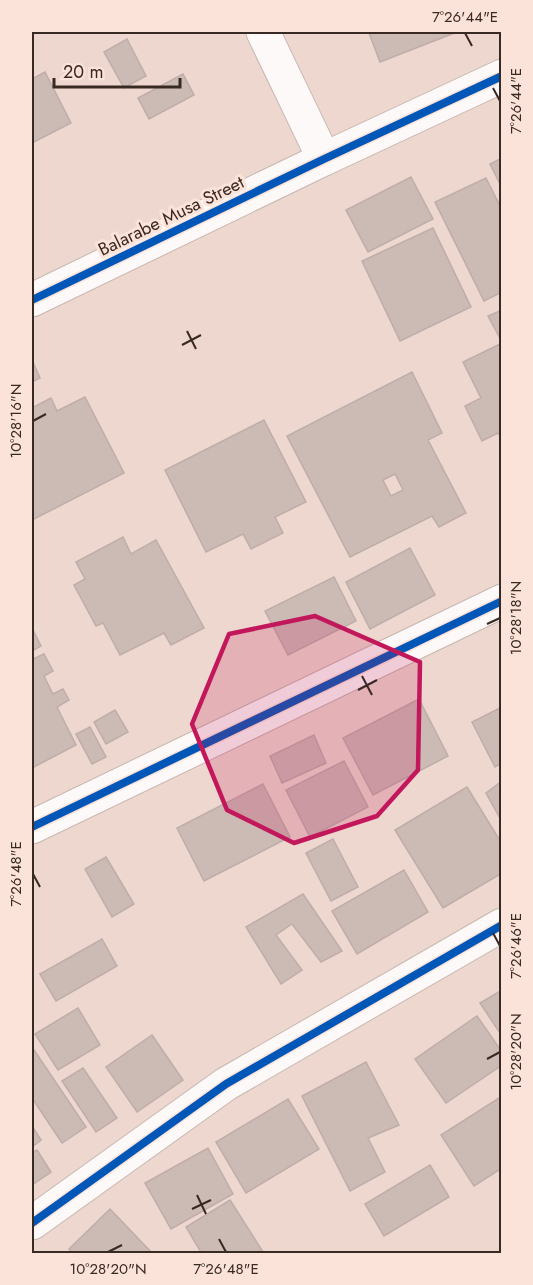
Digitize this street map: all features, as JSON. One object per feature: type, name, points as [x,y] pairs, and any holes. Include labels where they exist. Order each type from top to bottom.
[{"type":"street","points":[[263,32],[324,159]]},
{"type":"street","name":"Balarabe Musa Street","points":[[32,300],[501,76]]},
{"type":"street","points":[[32,827],[501,601]]},
{"type":"street","points":[[32,1223],[226,1084],[501,925]]},
{"type":"highlighted area","points":[[315,616],[420,662],[418,770],[377,816],[294,843],[227,810],[192,724],[229,634]]},
{"type":"building","points":[[457,32],[380,62],[369,33]]},
{"type":"building","points":[[127,39],[146,76],[124,88],[104,52]]},
{"type":"building","points":[[45,72],[71,123],[32,143],[32,79]]},
{"type":"building","points":[[183,74],[194,95],[149,119],[138,98]]},
{"type":"building","points":[[502,158],[502,188],[490,164]]},
{"type":"building","points":[[411,177],[433,219],[368,252],[346,210]]},
{"type":"building","points":[[486,178],[502,210],[502,292],[484,301],[435,202]]},
{"type":"building","points":[[433,228],[471,307],[400,341],[362,261]]},
{"type":"building","points":[[502,310],[502,342],[488,316]]},
{"type":"building","points":[[502,343],[502,440],[498,433],[482,441],[465,406],[481,398],[463,362]]},
{"type":"building","points":[[32,360],[40,378],[32,382]]},
{"type":"building","points":[[412,372],[442,433],[428,440],[466,513],[439,527],[432,516],[350,557],[287,436]],"holes":[[[395,474],[403,490],[391,496],[383,480]]]},
{"type":"building","points":[[85,397],[124,473],[32,520],[32,408],[51,398],[57,411]]},
{"type":"building","points":[[264,420],[306,502],[275,517],[283,533],[251,549],[243,534],[206,552],[165,470]]},
{"type":"building","points":[[123,537],[131,554],[156,540],[204,628],[171,645],[164,633],[120,655],[103,623],[96,626],[74,585],[85,579],[76,562]]},
{"type":"building","points":[[410,548],[435,595],[370,629],[346,582]]},
{"type":"building","points":[[334,577],[356,621],[288,655],[265,611]]},
{"type":"building","points":[[32,628],[41,646],[32,651]]},
{"type":"building","points":[[44,654],[53,671],[44,676],[53,694],[63,689],[69,700],[57,707],[76,745],[32,768],[32,656],[33,659]]},
{"type":"building","points":[[419,699],[448,756],[373,795],[343,738]]},
{"type":"building","points":[[502,707],[502,763],[495,767],[472,722]]},
{"type":"building","points":[[115,710],[128,732],[106,744],[94,722]]},
{"type":"building","points":[[90,727],[106,757],[92,764],[76,734]]},
{"type":"building","points":[[314,735],[326,763],[282,783],[270,756]]},
{"type":"building","points":[[344,761],[368,807],[310,837],[286,790]]},
{"type":"building","points":[[502,781],[502,822],[486,793]]},
{"type":"building","points":[[263,784],[290,837],[204,881],[177,828]]},
{"type":"building","points":[[467,787],[502,844],[502,873],[443,908],[395,830]]},
{"type":"building","points":[[333,839],[358,887],[331,901],[306,853]]},
{"type":"building","points":[[106,857],[134,904],[112,917],[85,869]]},
{"type":"building","points":[[404,870],[428,912],[357,954],[332,911]]},
{"type":"building","points":[[303,894],[342,951],[321,962],[292,924],[276,935],[302,970],[281,984],[246,927]]},
{"type":"building","points":[[102,939],[117,966],[56,1001],[40,974]]},
{"type":"building","points":[[502,990],[502,1036],[480,1003]]},
{"type":"building","points":[[78,1008],[100,1045],[58,1070],[35,1034]]},
{"type":"building","points":[[477,1016],[502,1052],[502,1065],[446,1103],[415,1059]]},
{"type":"building","points":[[152,1035],[183,1080],[137,1112],[106,1067]]},
{"type":"building","points":[[32,1047],[86,1127],[62,1143],[32,1098]]},
{"type":"building","points":[[366,1062],[399,1125],[368,1138],[385,1172],[350,1191],[302,1096]]},
{"type":"building","points":[[83,1068],[117,1118],[96,1132],[62,1081]]},
{"type":"building","points":[[502,1096],[502,1168],[474,1186],[441,1135]]},
{"type":"building","points":[[288,1099],[319,1149],[246,1193],[216,1142]]},
{"type":"building","points":[[32,1126],[41,1140],[32,1147]]},
{"type":"building","points":[[208,1148],[233,1194],[171,1229],[145,1183]]},
{"type":"building","points":[[37,1150],[51,1172],[32,1185],[32,1153]]},
{"type":"building","points":[[430,1165],[449,1197],[384,1236],[365,1204]]},
{"type":"building","points":[[230,1200],[263,1252],[261,1254],[202,1254],[186,1227]]},
{"type":"building","points":[[110,1209],[153,1254],[73,1254],[69,1249]]},
{"type":"cycle path","points":[[32,300],[502,76]]},
{"type":"cycle path","points":[[32,827],[502,601]]},
{"type":"cycle path","points":[[32,1223],[226,1084],[502,925]]}]
